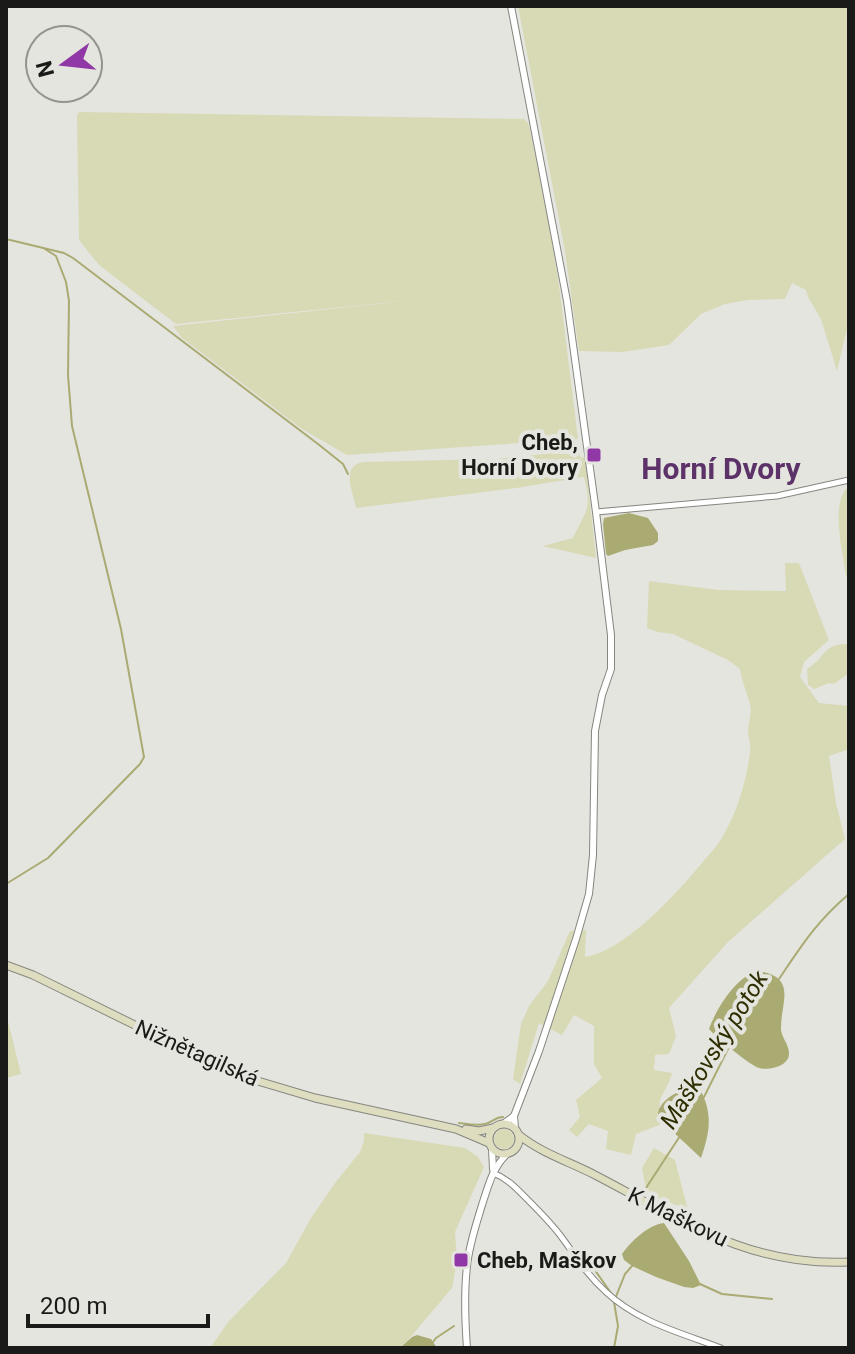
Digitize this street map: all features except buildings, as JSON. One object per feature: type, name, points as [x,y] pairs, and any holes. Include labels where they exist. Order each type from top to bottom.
[{"type":"main road","name":"Nižnětagilská","points":[[6,965],[33,975],[204,1060],[251,1079],[315,1098],[456,1129],[477,1136],[491,1146]]},
{"type":"main road","points":[[456,1129],[479,1131],[503,1124],[517,1131],[519,1143],[515,1150]]},
{"type":"main road","points":[[493,1128],[490,1133],[491,1146],[496,1152],[506,1155],[524,1149],[548,1153]]},
{"type":"main road","name":"K Maškovu","points":[[517,1131],[530,1144],[736,1246],[794,1260],[849,1262]]},
{"type":"street","points":[[511,6],[567,301],[611,635],[611,669],[595,731],[593,855],[589,894],[539,1051],[514,1116],[517,1131]]},
{"type":"street","points":[[596,512],[777,496],[849,480]]},
{"type":"street","points":[[503,1124],[514,1116]]},
{"type":"street","points":[[491,1146],[493,1173]]},
{"type":"street","points":[[467,1348],[467,1264],[493,1173],[506,1155]]},
{"type":"street","points":[[493,1173],[514,1185],[540,1212],[589,1276],[608,1295],[652,1322],[721,1348]]},
{"type":"shaded area","points":[[518,6],[849,6],[849,320],[837,371],[821,319],[806,290],[792,283],[785,299],[725,304],[701,314],[669,345],[622,352],[579,351],[565,251]]},
{"type":"shaded area","points":[[79,112],[524,119],[530,130],[550,230],[578,439],[347,455],[302,429],[182,338],[173,326],[413,300],[176,324],[99,265],[79,240]]},
{"type":"shaded area","points":[[579,453],[581,458],[585,457],[596,558],[543,546],[573,538],[587,509],[584,477],[356,508],[350,480],[352,469],[363,462],[496,459]]},
{"type":"shaded area","points":[[846,489],[849,489],[849,578],[846,576],[839,518],[839,507]]},
{"type":"shaded area","points":[[629,513],[648,518],[658,533],[658,541],[608,556],[604,518]]},
{"type":"shaded area","points":[[785,563],[799,563],[829,640],[804,662],[800,677],[819,703],[849,706],[849,749],[829,756],[845,839],[728,942],[669,1008],[676,1036],[669,1054],[655,1055],[654,1070],[672,1073],[660,1102],[664,1123],[636,1134],[631,1155],[606,1149],[608,1131],[589,1124],[577,1137],[569,1130],[580,1117],[576,1100],[602,1078],[594,1064],[594,1026],[574,1015],[562,1035],[539,1023],[520,1084],[513,1079],[521,1024],[529,1006],[548,981],[570,931],[586,930],[585,957],[600,953],[633,933],[691,876],[727,829],[743,786],[750,753],[748,729],[751,708],[740,669],[728,660],[673,634],[647,628],[649,581],[718,590],[786,591]]},
{"type":"shaded area","points":[[849,644],[849,673],[834,684],[814,689],[808,685],[807,669],[833,646]]},
{"type":"shaded area","points":[[757,971],[770,974],[783,985],[781,1030],[789,1055],[778,1067],[762,1069],[755,1066],[709,1029],[728,995],[749,974]]},
{"type":"shaded area","points":[[6,1013],[21,1074],[6,1078]]},
{"type":"shaded area","points":[[686,1088],[702,1093],[708,1110],[708,1133],[701,1158],[658,1114],[664,1101]]},
{"type":"shaded area","points":[[504,1129],[511,1132],[514,1139],[511,1146],[504,1149],[497,1146],[494,1139],[497,1132]]},
{"type":"shaded area","points":[[364,1133],[465,1148],[478,1157],[484,1167],[455,1232],[457,1260],[452,1288],[400,1348],[210,1348],[229,1321],[286,1263],[311,1218],[360,1152]]},
{"type":"shaded area","points":[[654,1148],[675,1160],[689,1214],[679,1206],[650,1195],[642,1168]]},
{"type":"shaded area","points":[[664,1223],[701,1285],[684,1287],[624,1260],[622,1254],[635,1239],[646,1230]]},
{"type":"shaded area","points":[[417,1335],[431,1339],[437,1348],[400,1348]]},
{"type":"waterway","points":[[6,239],[73,258],[318,444],[343,464],[348,474]]},
{"type":"waterway","points":[[6,884],[48,858],[144,757],[121,629],[72,426],[66,282],[56,256],[45,249]]},
{"type":"waterway","name":"Maškovský potok","points":[[779,979],[819,924],[849,894]]},
{"type":"waterway","name":"Maškovský potok","points":[[704,1097],[730,1045]]},
{"type":"waterway","points":[[459,1123],[482,1125],[503,1117]]},
{"type":"waterway","name":"Maškovský potok","points":[[644,1191],[680,1136]]},
{"type":"waterway","points":[[592,1266],[611,1293]]},
{"type":"waterway","points":[[615,1299],[625,1274],[632,1266]]},
{"type":"waterway","points":[[700,1284],[722,1294],[772,1299]]},
{"type":"waterway","points":[[614,1302],[618,1326],[614,1348]]},
{"type":"waterway","name":"Maškovský potok","points":[[433,1342],[454,1326]]},
{"type":"place","name":"Cheb, Horní Dvory","points":[[594,455]]},
{"type":"place","name":"Cheb, Maškov","points":[[461,1260]]},
{"type":"district","name":"Horní Dvory","points":[[721,468]]}]
